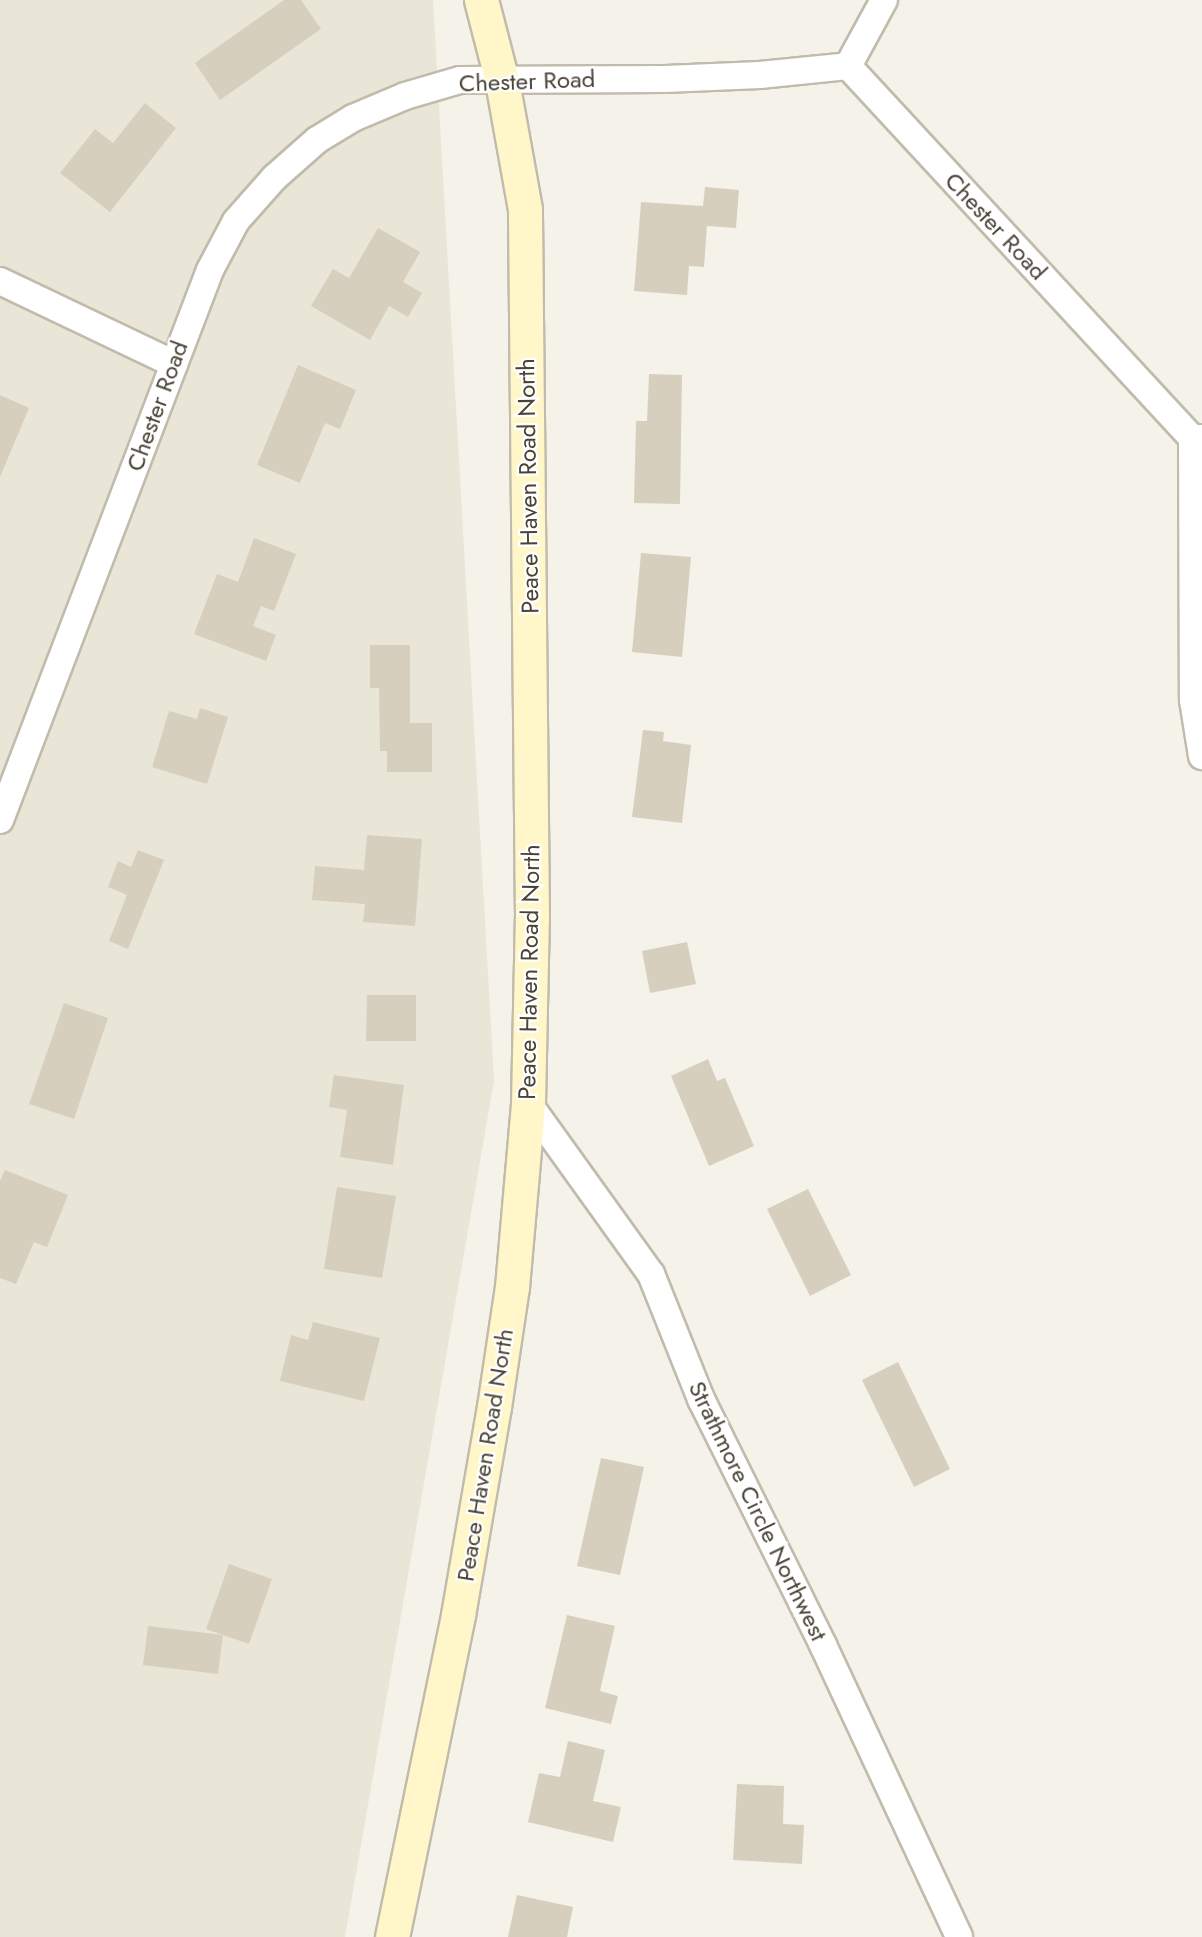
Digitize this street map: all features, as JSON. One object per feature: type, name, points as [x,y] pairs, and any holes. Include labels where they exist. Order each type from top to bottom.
[{"type":"main road","name":"Peace Haven Road North","points":[[392,1937],[458,1615],[494,1407],[512,1287],[528,1103],[532,918],[525,208],[502,81],[481,0]]},
{"type":"street","points":[[848,66],[884,0]]},
{"type":"street","name":"Chester Road","points":[[0,820],[210,270],[236,220],[300,155],[353,118],[405,96],[460,80],[760,75],[848,66],[1197,438]]},
{"type":"street","points":[[0,281],[174,364]]},
{"type":"street","points":[[1197,438],[1193,700],[1202,756]]},
{"type":"street","name":"Strathmore Circle Northwest","points":[[528,1103],[651,1274],[701,1399],[823,1645],[959,1937]]},
{"type":"shaded area","points":[[0,0],[433,0],[494,1081],[345,1937],[0,1937]]},
{"type":"building","points":[[284,0],[301,0],[321,29],[220,100],[195,63]]},
{"type":"building","points":[[145,103],[176,128],[110,212],[60,173],[95,129],[113,143]]},
{"type":"building","points":[[705,187],[739,190],[736,228],[707,226],[704,267],[689,266],[687,295],[634,291],[641,202],[703,206]]},
{"type":"building","points":[[378,228],[420,252],[403,282],[422,293],[408,317],[389,306],[370,340],[311,306],[333,269],[349,278]]},
{"type":"building","points":[[298,365],[356,390],[340,429],[325,423],[300,483],[257,465]]},
{"type":"building","points":[[649,374],[682,375],[680,504],[634,503],[636,421],[647,421]]},
{"type":"building","points":[[0,395],[29,408],[0,477]]},
{"type":"building","points":[[254,538],[296,554],[274,611],[261,606],[253,626],[276,635],[266,661],[194,634],[217,574],[238,582]]},
{"type":"building","points":[[641,553],[691,557],[682,657],[632,652]]},
{"type":"building","points":[[370,645],[410,645],[410,723],[432,723],[432,772],[387,772],[387,751],[380,751],[379,688],[370,688]]},
{"type":"building","points":[[200,708],[228,717],[207,784],[152,767],[169,711],[197,719]]},
{"type":"building","points":[[643,730],[664,732],[663,741],[691,745],[682,823],[632,817]]},
{"type":"building","points":[[367,835],[422,839],[415,926],[363,922],[365,904],[312,900],[315,866],[364,870]]},
{"type":"building","points":[[138,850],[164,860],[128,949],[109,941],[127,895],[108,887],[118,861],[131,867]]},
{"type":"building","points":[[687,942],[696,984],[650,993],[642,951]]},
{"type":"building","points":[[367,995],[416,995],[416,1041],[366,1041]]},
{"type":"building","points":[[64,1003],[108,1018],[74,1119],[29,1104]]},
{"type":"building","points":[[708,1059],[717,1081],[725,1078],[754,1146],[709,1166],[671,1076]]},
{"type":"building","points":[[334,1075],[404,1085],[393,1165],[340,1157],[347,1110],[329,1107]]},
{"type":"building","points":[[5,1170],[68,1195],[47,1247],[34,1242],[16,1284],[0,1278],[0,1181]]},
{"type":"building","points":[[337,1187],[396,1196],[382,1278],[324,1269]]},
{"type":"building","points":[[808,1189],[851,1275],[810,1296],[767,1209]]},
{"type":"building","points":[[313,1322],[380,1338],[364,1401],[280,1381],[291,1335],[308,1340]]},
{"type":"building","points":[[898,1362],[950,1469],[914,1487],[862,1380]]},
{"type":"building","points":[[601,1458],[644,1467],[620,1575],[577,1566]]},
{"type":"building","points":[[229,1564],[272,1579],[249,1644],[206,1629]]},
{"type":"building","points":[[567,1615],[615,1626],[600,1691],[618,1696],[611,1724],[545,1708]]},
{"type":"building","points":[[148,1626],[223,1635],[218,1674],[143,1665]]},
{"type":"building","points":[[568,1741],[605,1750],[593,1801],[621,1807],[613,1842],[528,1822],[539,1773],[560,1777]]},
{"type":"building","points":[[737,1784],[784,1786],[783,1824],[804,1825],[802,1864],[733,1860]]},
{"type":"building","points":[[517,1895],[573,1907],[567,1937],[508,1937]]}]
